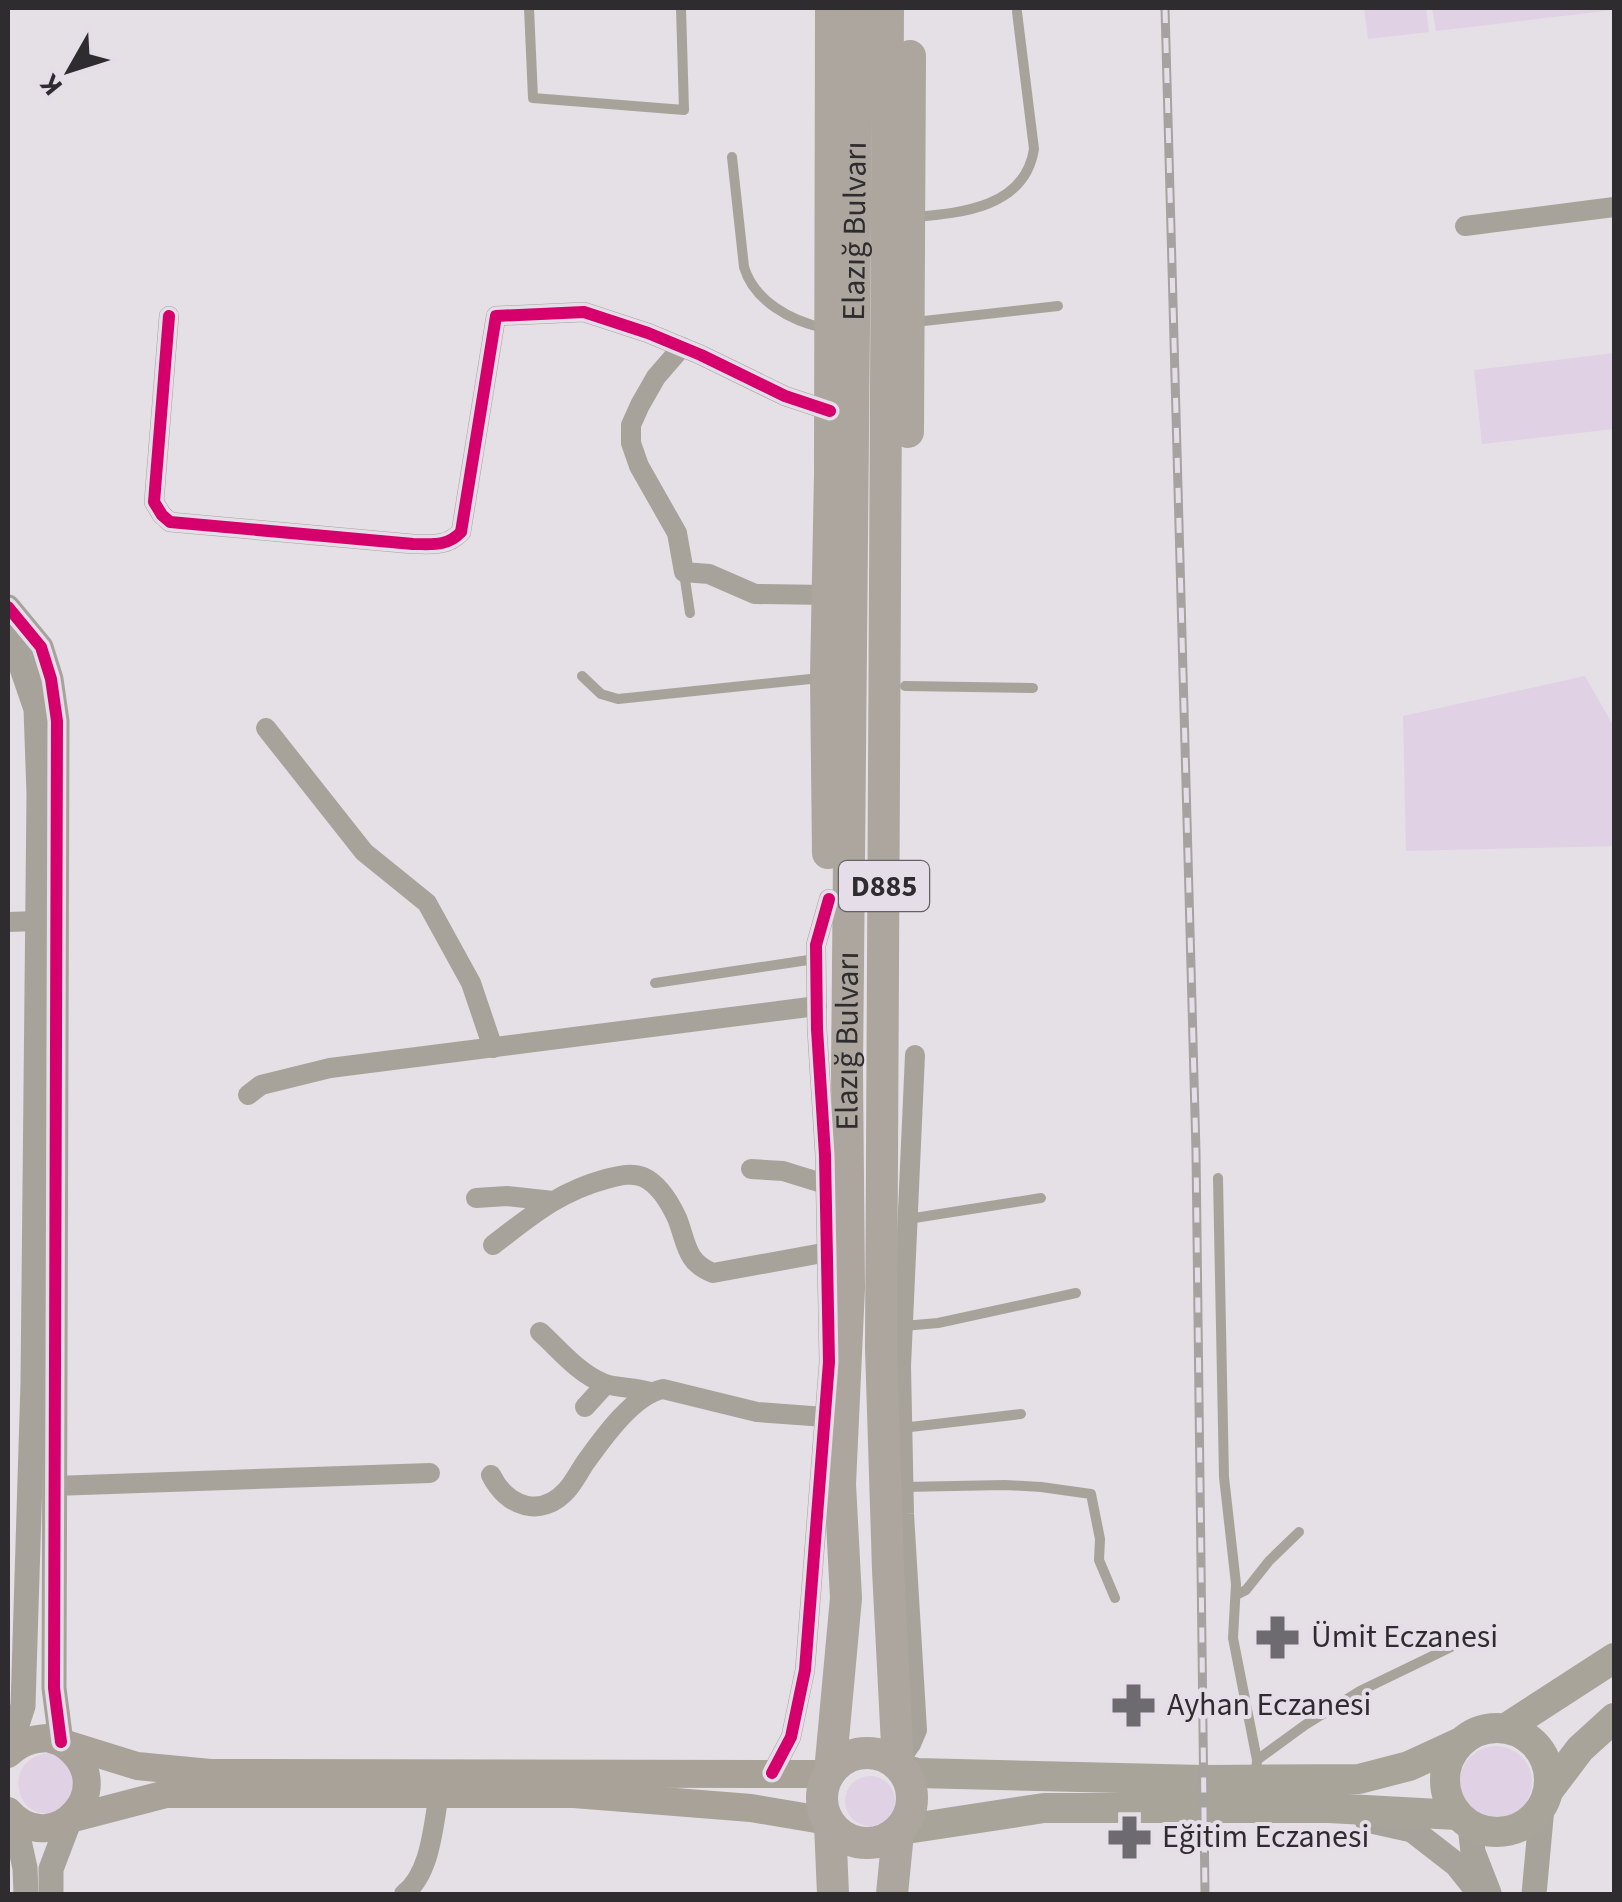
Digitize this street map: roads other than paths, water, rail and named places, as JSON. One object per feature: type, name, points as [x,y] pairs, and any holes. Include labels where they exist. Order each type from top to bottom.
[{"type":"highway","points":[[831,8],[826,677],[829,899],[848,1071]]},
{"type":"highway","name":"Elazığ Bulvarı","points":[[829,1773],[846,1598],[840,1484],[850,1288],[848,1071],[858,8]]},
{"type":"highway","name":"Elazığ Bulvarı","points":[[888,8],[881,1348],[899,1765]]},
{"type":"highway","points":[[884,895],[902,763],[905,686],[910,8]]},
{"type":"highway","points":[[869,1752],[899,1765],[908,1776],[913,1806],[899,1832],[870,1844],[840,1836],[824,1812],[822,1798],[829,1773],[854,1754],[869,1752]]},
{"type":"highway","points":[[829,1823],[833,1894]]},
{"type":"highway","points":[[892,1894],[899,1832]]},
{"type":"main road","points":[[1506,1728],[1614,1658]]},
{"type":"main road","points":[[899,1832],[1044,1808],[1108,1806],[1204,1810],[1329,1808],[1464,1821],[1486,1832],[1502,1833],[1532,1820],[1580,1749],[1614,1718]]},
{"type":"main road","points":[[899,1765],[917,1772],[1203,1780],[1257,1769],[1307,1781],[1359,1779],[1410,1766],[1473,1733],[1506,1728],[1535,1744],[1544,1757],[1549,1773],[1546,1798]]},
{"type":"main road","points":[[8,1753],[18,1744],[46,1738],[136,1766],[210,1773],[829,1773]]},
{"type":"main road","points":[[61,1742],[74,1750],[87,1778],[86,1794],[70,1819]]},
{"type":"main road","points":[[1459,1743],[1445,1770],[1444,1787],[1448,1802],[1464,1821]]},
{"type":"main road","points":[[10,1815],[27,1826],[42,1828],[166,1794],[574,1794],[751,1808],[829,1823]]},
{"type":"street","points":[[1465,226],[1614,208]]},
{"type":"street","points":[[169,316],[154,502],[170,522],[412,544],[454,540],[461,532],[496,316],[584,312],[682,347],[784,396],[830,411]]},
{"type":"street","points":[[682,347],[640,405],[631,425],[630,442],[676,533],[684,572],[709,574],[755,594],[827,596]]},
{"type":"street","points":[[8,607],[41,647],[57,720],[54,1688],[61,1742]]},
{"type":"street","points":[[8,638],[14,645],[36,710],[38,794],[33,1384],[24,1687],[23,1706],[8,1753]]},
{"type":"street","points":[[266,728],[364,852],[427,904],[470,984],[493,1048]]},
{"type":"street","points":[[772,1773],[791,1738],[806,1670],[826,1416],[828,1252],[816,945],[829,899]]},
{"type":"street","points":[[8,922],[38,921]]},
{"type":"street","points":[[248,1096],[260,1085],[330,1068],[817,1006]]},
{"type":"street","points":[[899,1765],[916,1730],[902,1428],[916,1055]]},
{"type":"street","points":[[751,1168],[784,1171],[825,1184]]},
{"type":"street","points":[[494,1245],[552,1201],[578,1187],[625,1174],[642,1176],[659,1187],[676,1216],[688,1252],[700,1268],[713,1274],[828,1252]]},
{"type":"street","points":[[476,1198],[507,1196],[552,1201]]},
{"type":"street","points":[[540,1332],[581,1370],[605,1385],[650,1392]]},
{"type":"street","points":[[584,1407],[605,1385]]},
{"type":"street","points":[[491,1475],[498,1489],[518,1504],[537,1508],[554,1501],[567,1490],[631,1407],[650,1392],[664,1389],[757,1412],[826,1416]]},
{"type":"street","points":[[54,1486],[430,1473]]},
{"type":"street","points":[[404,1894],[416,1885],[430,1843],[439,1794]]},
{"type":"street","points":[[1534,1894],[1546,1798]]},
{"type":"street","points":[[1329,1808],[1412,1830],[1457,1865],[1480,1894]]},
{"type":"street","points":[[10,1815],[26,1868],[26,1894]]},
{"type":"street","points":[[50,1894],[51,1870],[70,1819]]},
{"type":"street","points":[[1464,1821],[1489,1894]]},
{"type":"lane","points":[[529,8],[532,98],[684,110],[681,8]]},
{"type":"lane","points":[[910,218],[943,215],[992,202],[1011,193],[1025,177],[1034,150],[1016,12]]},
{"type":"lane","points":[[732,157],[748,280],[771,305],[812,325],[830,329]]},
{"type":"lane","points":[[910,323],[1058,306]]},
{"type":"lane","points":[[684,572],[690,613]]},
{"type":"lane","points":[[582,676],[602,694],[618,699],[826,677]]},
{"type":"lane","points":[[905,686],[1034,688]]},
{"type":"lane","points":[[655,983],[816,959]]},
{"type":"lane","points":[[1218,1178],[1224,1477],[1236,1595],[1233,1638],[1257,1769]]},
{"type":"lane","points":[[908,1218],[1041,1198]]},
{"type":"lane","points":[[903,1326],[938,1323],[1076,1293]]},
{"type":"lane","points":[[902,1428],[1022,1414]]},
{"type":"lane","points":[[903,1487],[1006,1485],[1091,1494],[1100,1560],[1115,1598]]},
{"type":"lane","points":[[1236,1595],[1246,1590],[1268,1561],[1300,1532]]},
{"type":"lane","points":[[1257,1769],[1305,1725],[1451,1646]]},
{"type":"railway","points":[[1165,8],[1196,1152],[1205,1894]]},
{"type":"place","name":"Ümit Eczanesi","points":[[1278,1637]]},
{"type":"place","name":"Ayhan Eczanesi","points":[[1134,1705]]},
{"type":"place","name":"Eğitim Eczanesi","points":[[1129,1837]]}]
